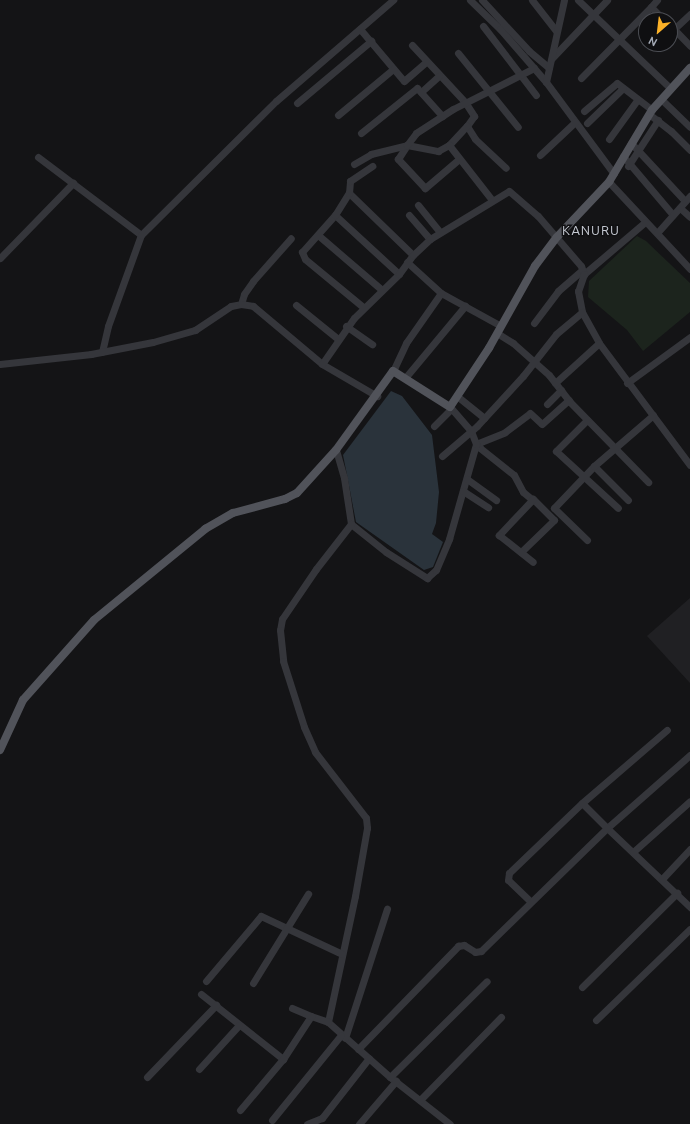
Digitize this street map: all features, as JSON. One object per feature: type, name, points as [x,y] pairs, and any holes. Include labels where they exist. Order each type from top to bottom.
[{"type":"main road","points":[[0,750],[22,700],[94,620],[205,529],[234,513],[285,499],[297,493],[336,450],[377,396],[393,371],[451,408],[499,330],[535,266],[557,237],[609,182],[631,143],[653,116],[661,99],[689,70]]},
{"type":"street","points":[[298,103],[366,35],[393,0]]},
{"type":"street","points":[[470,0],[500,29],[534,68],[548,75]]},
{"type":"street","points":[[482,0],[529,51],[548,75],[575,122],[614,174]]},
{"type":"street","points":[[532,0],[556,31]]},
{"type":"street","points":[[548,75],[556,31],[564,0]]},
{"type":"street","points":[[578,0],[618,41],[670,88]]},
{"type":"street","points":[[552,58],[607,0]]},
{"type":"street","points":[[581,78],[657,0]]},
{"type":"street","points":[[651,7],[656,12]]},
{"type":"street","points":[[678,23],[690,14]]},
{"type":"street","points":[[483,26],[536,95]]},
{"type":"street","points":[[678,33],[690,46]]},
{"type":"street","points":[[366,35],[404,81],[427,61]]},
{"type":"street","points":[[102,352],[108,326],[141,235],[276,101],[366,35]]},
{"type":"street","points":[[354,164],[371,154],[407,145],[438,150],[449,145],[467,126],[474,116],[465,102],[439,76],[412,45]]},
{"type":"street","points":[[458,53],[518,127]]},
{"type":"street","points":[[459,159],[425,188],[398,159],[416,133],[465,102],[534,68]]},
{"type":"street","points":[[338,115],[393,69]]},
{"type":"street","points":[[361,132],[439,76]]},
{"type":"street","points":[[408,78],[442,116]]},
{"type":"street","points":[[584,111],[615,83],[638,99],[653,116],[690,150]]},
{"type":"street","points":[[587,123],[624,88]]},
{"type":"street","points":[[609,139],[638,99]]},
{"type":"street","points":[[661,99],[690,127]]},
{"type":"street","points":[[628,166],[638,150],[653,116]]},
{"type":"street","points":[[540,155],[575,122]]},
{"type":"street","points":[[467,126],[475,139],[506,168]]},
{"type":"street","points":[[631,143],[688,198],[657,233]]},
{"type":"street","points":[[449,145],[492,200]]},
{"type":"street","points":[[623,156],[628,166],[673,215]]},
{"type":"street","points":[[38,157],[74,182],[141,235]]},
{"type":"street","points":[[363,307],[302,256],[302,252],[335,215],[349,193],[350,182],[372,166]]},
{"type":"street","points":[[0,258],[74,182]]},
{"type":"street","points":[[609,182],[690,269]]},
{"type":"street","points":[[322,364],[346,326],[363,307],[399,274],[413,255],[430,238],[509,191],[538,216],[557,237],[583,272]]},
{"type":"street","points":[[349,193],[413,255]]},
{"type":"street","points":[[418,205],[440,232]]},
{"type":"street","points":[[680,208],[690,217]]},
{"type":"street","points":[[335,215],[399,274]]},
{"type":"street","points":[[409,215],[430,238]]},
{"type":"street","points":[[534,323],[558,291],[646,222]]},
{"type":"street","points":[[318,235],[382,290]]},
{"type":"street","points":[[240,304],[244,294],[253,281],[291,238]]},
{"type":"street","points":[[407,262],[441,293],[465,306],[499,330],[555,383],[587,420],[648,482]]},
{"type":"street","points":[[583,272],[578,291],[582,312],[598,343],[690,465]]},
{"type":"street","points":[[393,371],[406,343],[441,293]]},
{"type":"street","points":[[0,364],[24,364],[102,352],[153,342],[195,330],[232,306],[240,304],[253,306],[322,364],[377,396]]},
{"type":"street","points":[[296,305],[338,339]]},
{"type":"street","points":[[405,378],[465,306]]},
{"type":"street","points":[[442,456],[471,433],[523,376],[532,361],[556,334],[582,312]]},
{"type":"street","points":[[346,326],[372,344]]},
{"type":"street","points":[[627,383],[690,337]]},
{"type":"street","points":[[555,383],[598,343]]},
{"type":"street","points":[[547,404],[561,390]]},
{"type":"street","points":[[457,396],[484,418]]},
{"type":"street","points":[[336,450],[344,478],[351,524],[386,552],[427,578],[436,570],[447,545],[479,443],[505,432],[530,413],[542,424],[569,400]]},
{"type":"street","points":[[434,426],[451,408],[479,443],[514,475],[523,492],[554,520],[521,552]]},
{"type":"street","points":[[548,514],[594,466],[653,415]]},
{"type":"street","points":[[587,420],[556,451],[583,478],[618,508]]},
{"type":"street","points":[[594,466],[628,500]]},
{"type":"street","points":[[467,479],[496,500]]},
{"type":"street","points":[[463,491],[488,507]]},
{"type":"street","points":[[533,500],[498,535],[533,562]]},
{"type":"street","points":[[554,508],[587,540]]},
{"type":"street","points":[[328,1022],[367,828],[366,818],[332,776],[309,740],[284,661],[280,630],[282,619],[316,569],[351,524]]},
{"type":"street","points":[[530,901],[508,880],[508,875],[582,803],[667,730]]},
{"type":"street","points":[[358,1049],[458,946],[464,945],[475,952],[481,951],[530,901],[607,828],[690,755]]},
{"type":"street","points":[[633,852],[690,801]]},
{"type":"street","points":[[582,803],[690,906]]},
{"type":"street","points":[[662,879],[690,851]]},
{"type":"street","points":[[582,987],[677,893]]},
{"type":"street","points":[[253,983],[308,894]]},
{"type":"street","points":[[272,1120],[343,1037],[387,909]]},
{"type":"street","points":[[206,981],[259,917],[264,915],[286,930],[342,954]]},
{"type":"street","points":[[596,1020],[690,929]]},
{"type":"street","points":[[390,1077],[487,981]]},
{"type":"street","points":[[201,994],[283,1059]]},
{"type":"street","points":[[147,1077],[216,1005]]},
{"type":"street","points":[[292,1008],[328,1022],[343,1037],[390,1077],[450,1124]]},
{"type":"street","points":[[240,1110],[283,1059],[311,1016]]},
{"type":"street","points":[[420,1100],[501,1018]]},
{"type":"street","points":[[199,1069],[239,1025]]},
{"type":"street","points":[[307,1124],[322,1118],[369,1058]]},
{"type":"street","points":[[359,1124],[396,1081]]},
{"type":"shaded area","points":[[637,236],[646,241],[690,283],[690,312],[643,351],[627,330],[588,297],[589,281]]},
{"type":"shaded area","points":[[391,391],[402,396],[432,435],[439,492],[436,523],[432,534],[443,542],[433,567],[424,570],[356,522],[343,455]]},
{"type":"shaded area","points":[[690,598],[690,683],[647,636]]},
{"type":"district","name":"KANURU","points":[[591,230]]}]
